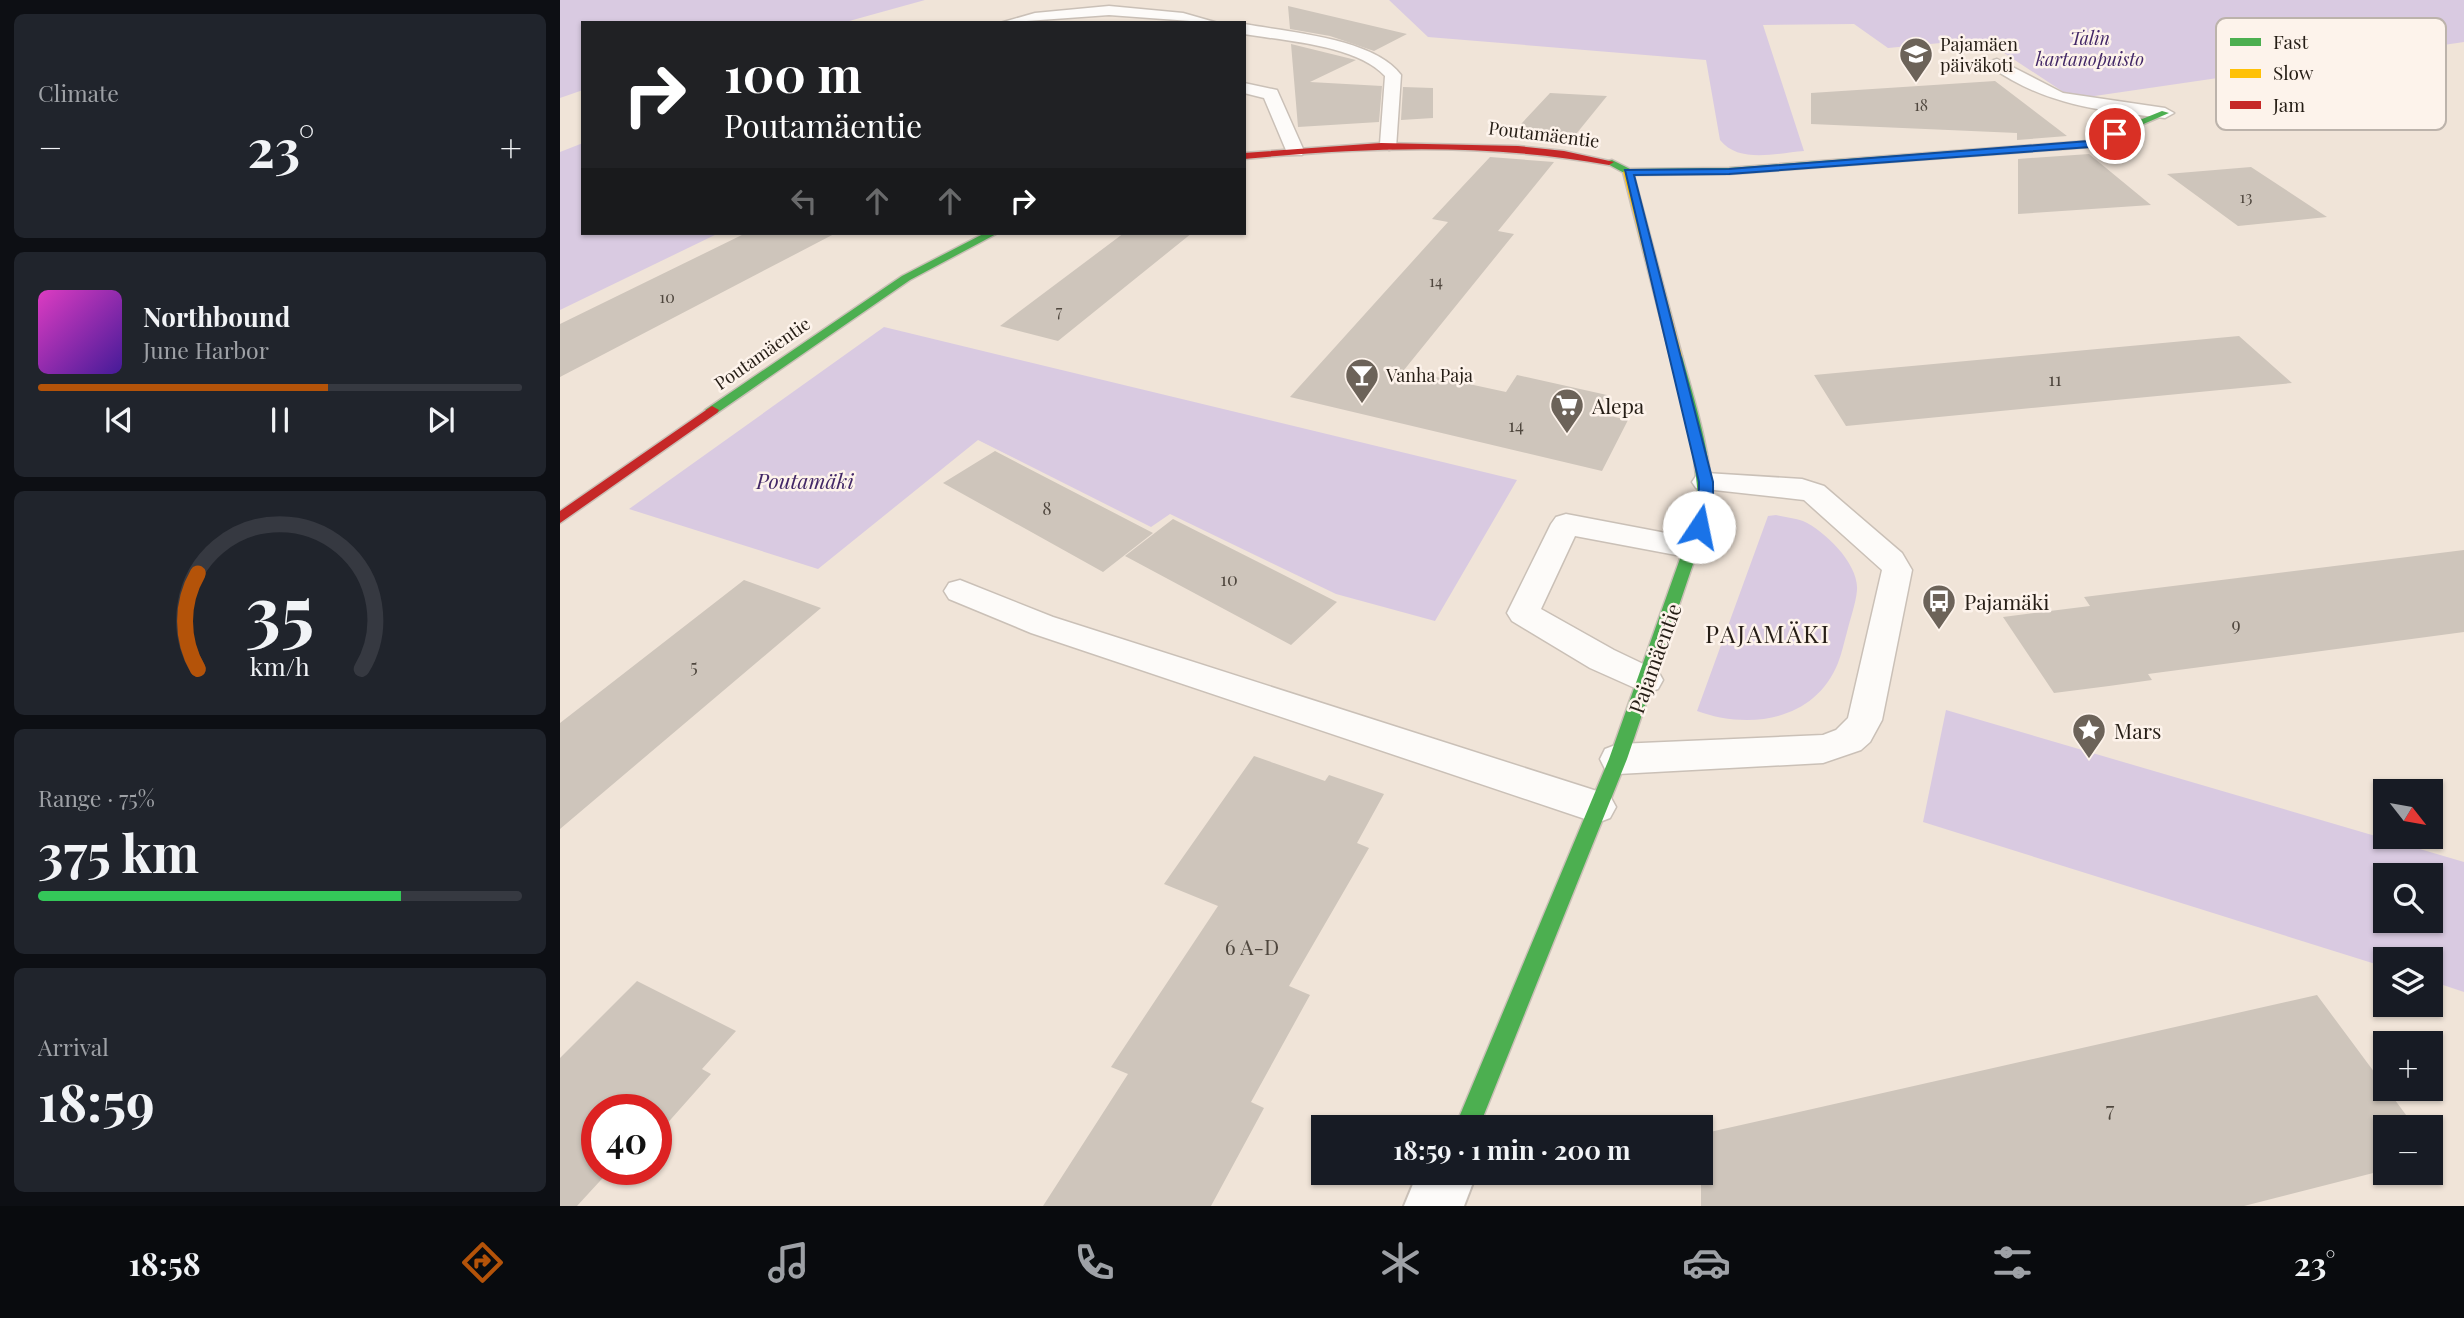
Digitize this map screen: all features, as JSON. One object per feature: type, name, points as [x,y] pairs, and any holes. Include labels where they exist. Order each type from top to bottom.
[{"type":"street","name":"Poutamäentie","points":[[1246,156],[1389,144],[1484,146],[1567,153],[1610,162],[1628,172],[1729,172],[2090,144],[2165,113]]},
{"type":"street","name":"Pajamäentie","points":[[1472,1115],[1618,759],[1706,505],[1706,482],[1628,172]]},
{"type":"street","name":"Poutamäentie","points":[[560,518],[912,275],[989,235]]},
{"type":"street","points":[[1434,1206],[1443,1185]]},
{"type":"lane","points":[[1016,21],[1055,12],[1119,4],[1201,21]]},
{"type":"lane","points":[[1246,29],[1354,51],[1388,66],[1394,75],[1389,144]]},
{"type":"lane","points":[[1997,64],[2021,83],[2053,97],[2165,113]]},
{"type":"lane","points":[[1246,88],[1271,94],[1295,151]]},
{"type":"lane","points":[[1618,759],[1823,749],[1845,744],[1858,734],[1865,720],[1897,581],[1897,570],[1891,560],[1814,493],[1802,488],[1706,482]]},
{"type":"lane","points":[[1646,680],[1602,659],[1523,613],[1566,524],[1692,548]]},
{"type":"lane","points":[[960,592],[1042,625],[1597,807]]},
{"type":"green space","points":[[560,0],[925,0],[849,21],[581,21],[581,91],[560,98]]},
{"type":"green space","name":"Talin kartanopuisto","points":[[1389,0],[2464,0],[2464,42],[2446,45],[2446,18],[2216,18],[2216,78],[2074,99],[1983,39],[1888,48],[1854,24],[1763,25],[1804,151],[1771,155],[1737,152],[1720,140],[1706,60],[1428,37]]},
{"type":"green space","points":[[581,144],[581,235],[715,235],[560,310],[560,152]]},
{"type":"green space","name":"Poutamäki","points":[[884,327],[1517,480],[1435,621],[1336,594],[1170,514],[1151,527],[978,440],[818,569],[629,509]]},
{"type":"green space","points":[[1776,515],[1803,521],[1821,532],[1847,559],[1852,570],[1857,590],[1838,663],[1814,698],[1797,709],[1778,716],[1738,720],[1697,711],[1768,516]]},
{"type":"green space","points":[[1946,710],[2373,835],[2373,849],[2420,849],[2464,862],[2464,992],[2443,985],[2443,947],[2373,947],[2373,963],[1923,822]]},
{"type":"building","points":[[1288,6],[1407,34],[1374,51],[1330,36],[1290,29]]},
{"type":"building","points":[[1291,44],[1356,60],[1310,82],[1382,86],[1379,122],[1298,127]]},
{"type":"building","points":[[1995,81],[2067,136],[2017,140],[2017,133],[1811,124],[1811,93]]},
{"type":"building","points":[[1403,87],[1433,88],[1433,118],[1401,120]]},
{"type":"building","points":[[1550,93],[1607,96],[1568,144],[1507,139]]},
{"type":"building","points":[[2089,154],[2151,205],[2018,214],[2018,159]]},
{"type":"building","points":[[1490,157],[1554,162],[1498,231],[1514,234],[1404,370],[1506,392],[1517,375],[1607,395],[1597,413],[1628,420],[1602,471],[1290,397],[1448,222],[1432,219]]},
{"type":"building","points":[[2251,167],[2327,217],[2238,226],[2167,174]]},
{"type":"building","points":[[742,235],[832,235],[560,377],[560,324]]},
{"type":"building","points":[[1121,235],[1190,235],[1058,341],[1000,326]]},
{"type":"building","points":[[2239,336],[2292,383],[1846,426],[1814,375]]},
{"type":"building","points":[[995,451],[1153,533],[1103,572],[943,483]]},
{"type":"building","points":[[1173,519],[1337,602],[1291,645],[1125,556]]},
{"type":"building","points":[[2464,550],[2464,632],[2148,674],[2152,680],[2054,693],[2003,617],[2090,606],[2084,597]]},
{"type":"building","points":[[744,580],[821,608],[560,829],[560,723]]},
{"type":"building","points":[[1254,756],[1325,781],[1329,775],[1384,794],[1357,843],[1369,848],[1289,986],[1310,995],[1251,1102],[1264,1108],[1211,1206],[1043,1206],[1128,1074],[1111,1067],[1218,906],[1164,884]]},
{"type":"building","points":[[637,981],[736,1031],[702,1069],[711,1074],[672,1118],[672,1094],[581,1094],[581,1185],[596,1185],[577,1206],[560,1206],[560,1058]]},
{"type":"building","points":[[2317,995],[2373,1070],[2373,1101],[2396,1101],[2406,1115],[2373,1115],[2373,1173],[2244,1206],[1701,1206],[1701,1185],[1713,1185],[1713,1131]]},
{"type":"traffic: fast","points":[[1609,162],[1628,172],[1729,171],[2090,144],[2165,113]]},
{"type":"traffic: fast","points":[[712,410],[906,278],[989,235]]},
{"type":"traffic: fast","points":[[1472,1115],[1618,759],[1706,505],[1700,449],[1676,356]]},
{"type":"traffic: slow","points":[[1628,172],[1676,356]]},
{"type":"traffic: jam","points":[[1246,156],[1335,148],[1427,145],[1518,149],[1609,162]]},
{"type":"traffic: jam","points":[[560,518],[712,410]]},
{"type":"place","name":"Pajamäen päiväkoti","points":[[1916,84]]},
{"type":"place","name":"Vanha Paja","points":[[1362,405]]},
{"type":"place","name":"Alepa","points":[[1567,435]]},
{"type":"place","name":"Pajamäki","points":[[1939,631]]},
{"type":"place","name":"Mars","points":[[2089,760]]},
{"type":"district","name":"PAJAMÄKI","points":[[1768,633]]},
{"type":"route","points":[[1699,527],[1706,505],[1706,482],[1696,431],[1628,172],[1729,172],[2090,144],[2115,134]]}]
